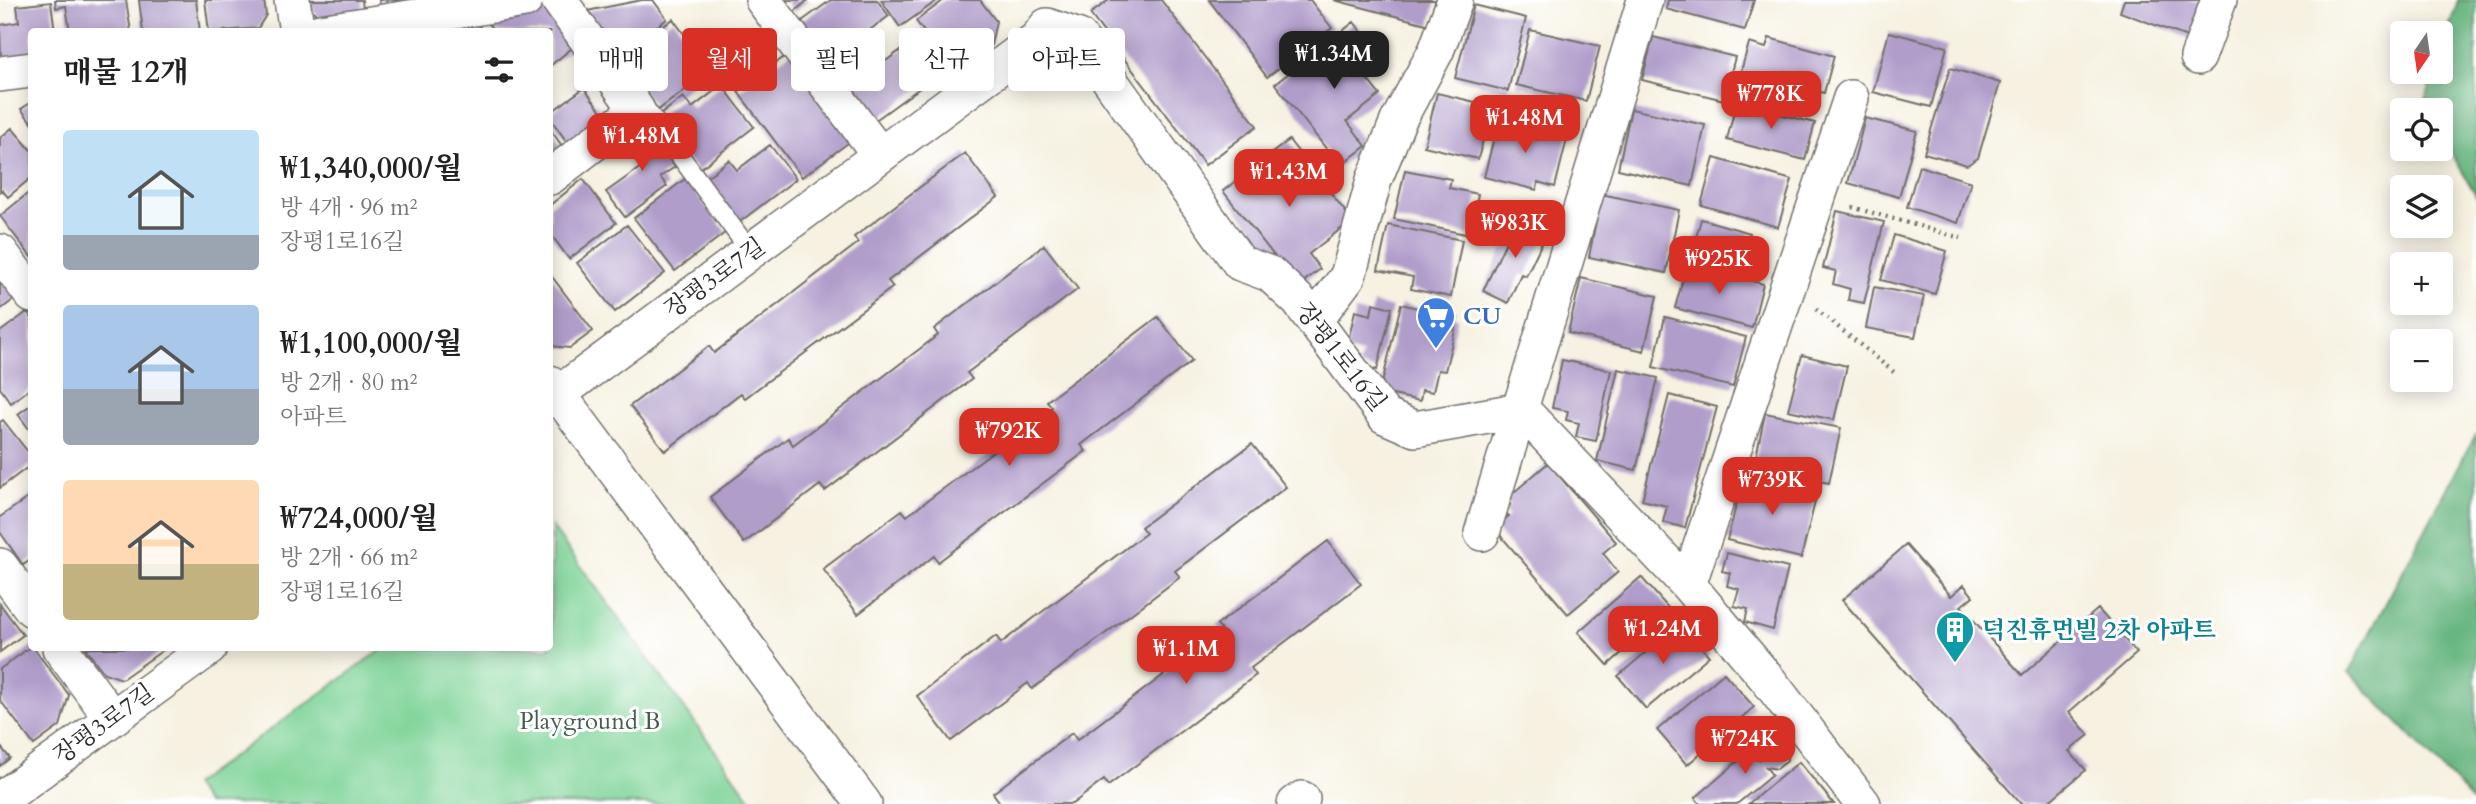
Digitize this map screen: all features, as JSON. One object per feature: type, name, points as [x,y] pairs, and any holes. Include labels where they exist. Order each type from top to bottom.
[{"type":"street","points":[[292,0],[296,28]]},
{"type":"street","points":[[346,28],[525,0]]},
{"type":"street","points":[[553,175],[637,110],[559,0]]},
{"type":"street","points":[[763,0],[880,155]]},
{"type":"street","points":[[1314,321],[1348,276],[1374,180],[1398,121],[1436,51],[1455,0]]},
{"type":"street","points":[[1482,533],[1522,410],[1645,0]]},
{"type":"street","points":[[2198,57],[2219,0]]},
{"type":"street","name":"장평3로7길","points":[[553,391],[750,251],[1037,39],[1041,13]]},
{"type":"street","name":"장평1로16길","points":[[1041,13],[1079,37],[1240,263],[1270,274],[1299,301],[1385,416],[1415,429],[1522,410]]},
{"type":"street","points":[[0,74],[28,70]]},
{"type":"street","points":[[1688,585],[1851,98]]},
{"type":"street","points":[[0,252],[28,290]]},
{"type":"street","points":[[553,393],[864,804]]},
{"type":"street","points":[[1522,410],[1688,585],[1769,681],[1863,804]]},
{"type":"street","points":[[0,566],[28,604]]},
{"type":"street","points":[[62,651],[112,718]]},
{"type":"street","name":"장평3로7길","points":[[0,800],[205,651]]},
{"type":"lane","points":[[637,110],[647,111],[750,251]]},
{"type":"path","points":[[1817,198],[1961,238]]},
{"type":"path","points":[[1788,286],[1895,373]]},
{"type":"green space","points":[[2458,0],[2476,0],[2476,195],[2453,156],[2453,98],[2426,98],[2431,84],[2454,84],[2454,21],[2451,21]]},
{"type":"green space","points":[[2476,434],[2476,804],[2349,672]]},
{"type":"green space","name":"Playground B","points":[[553,528],[754,804],[207,804],[193,785],[380,651],[553,651]]},
{"type":"building","points":[[55,0],[126,0],[130,28],[69,28],[66,6],[56,8]]},
{"type":"building","points":[[139,0],[196,0],[200,28],[142,28]]},
{"type":"building","points":[[205,0],[264,0],[266,15],[258,28],[208,28]]},
{"type":"building","points":[[304,0],[362,0],[363,11],[319,18]]},
{"type":"building","points":[[379,0],[422,0],[380,8]]},
{"type":"building","points":[[653,0],[667,19],[655,28],[600,28],[587,11]]},
{"type":"building","points":[[785,0],[808,0],[794,12]]},
{"type":"building","points":[[831,0],[877,0],[889,16],[872,28],[807,28],[802,21]]},
{"type":"building","points":[[881,0],[938,0],[900,27]]},
{"type":"building","points":[[944,0],[980,0],[996,21],[994,31],[994,28],[921,28],[916,21]]},
{"type":"building","points":[[1109,0],[1161,0],[1257,126],[1205,165],[1125,60],[1125,28],[1101,28],[1090,14]]},
{"type":"building","points":[[1209,0],[1310,0],[1332,28],[1267,77]]},
{"type":"building","points":[[1334,0],[1436,0],[1430,25]]},
{"type":"building","points":[[1668,0],[1754,0],[1745,30],[1666,9]]},
{"type":"building","points":[[2124,0],[2210,0],[2195,40],[2120,12]]},
{"type":"building","points":[[51,2],[54,28],[28,28],[28,57],[1,60],[0,25],[19,22],[17,6]]},
{"type":"building","points":[[1474,5],[1526,18],[1508,91],[1455,78]]},
{"type":"building","points":[[549,7],[574,38],[574,46],[553,64],[553,28],[492,28],[483,17]]},
{"type":"building","points":[[473,17],[480,28],[411,28]]},
{"type":"building","points":[[673,19],[682,31],[684,91],[658,110],[644,91],[668,91],[668,28],[661,28]]},
{"type":"building","points":[[1354,22],[1381,57],[1362,73],[1380,95],[1347,121],[1366,146],[1340,166],[1275,84]]},
{"type":"building","points":[[1530,30],[1600,46],[1586,101],[1516,85]]},
{"type":"building","points":[[1889,32],[1947,47],[1931,107],[1873,92]]},
{"type":"building","points":[[1653,37],[1735,57],[1724,100],[1642,80]]},
{"type":"building","points":[[1769,38],[1834,56],[1824,93],[1741,71],[1749,43],[1766,48]]},
{"type":"building","points":[[899,51],[899,91],[916,91],[877,119],[868,118],[848,91],[885,91],[885,62]]},
{"type":"building","points":[[791,52],[791,91],[822,91],[856,137],[802,177],[738,92],[777,91],[777,62]]},
{"type":"building","points":[[1950,68],[2000,83],[1978,158],[1967,165],[1924,153]]},
{"type":"building","points":[[580,91],[586,91],[604,115],[567,142],[553,122],[553,111]]},
{"type":"building","points":[[714,91],[727,91],[754,127],[697,171],[656,118],[683,97],[692,108]]},
{"type":"building","points":[[1437,93],[1492,106],[1478,159],[1424,146]]},
{"type":"building","points":[[1736,103],[1815,123],[1805,160],[1727,140]]},
{"type":"building","points":[[28,105],[28,118],[21,109]]},
{"type":"building","points":[[1631,109],[1705,125],[1692,186],[1618,169]]},
{"type":"building","points":[[1499,118],[1568,135],[1555,187],[1538,182],[1537,190],[1484,177]]},
{"type":"building","points":[[1865,118],[1917,131],[1899,197],[1848,183]]},
{"type":"building","points":[[645,125],[675,167],[660,177],[667,186],[625,217],[606,192],[641,167],[622,141]]},
{"type":"building","points":[[12,128],[28,146],[28,180],[8,197],[2,190],[0,192],[0,138]]},
{"type":"building","points":[[553,133],[565,150],[553,160]]},
{"type":"building","points":[[1289,140],[1352,220],[1309,254],[1320,269],[1298,286],[1223,191]]},
{"type":"building","points":[[770,145],[796,179],[737,224],[703,180],[729,160],[737,170]]},
{"type":"building","points":[[965,153],[998,197],[888,281],[893,287],[745,398],[741,393],[665,451],[630,406],[709,346],[714,353],[858,243],[854,237]]},
{"type":"building","points":[[1714,158],[1792,180],[1778,227],[1701,205]]},
{"type":"building","points":[[1919,166],[1971,182],[1958,223],[1907,207]]},
{"type":"building","points":[[1405,170],[1451,179],[1449,188],[1478,194],[1470,235],[1394,219]]},
{"type":"building","points":[[583,179],[616,223],[569,259],[553,237],[553,203]]},
{"type":"building","points":[[685,179],[726,232],[675,271],[634,218]]},
{"type":"building","points":[[28,193],[28,253],[0,216]]},
{"type":"building","points":[[1601,194],[1679,210],[1666,273],[1589,257]]},
{"type":"building","points":[[1837,211],[1884,222],[1864,303],[1848,300],[1850,289],[1833,284],[1836,271],[1823,268]]},
{"type":"building","points":[[1517,218],[1547,232],[1526,276],[1521,274],[1508,303],[1483,291]]},
{"type":"building","points":[[1701,219],[1750,233],[1738,273],[1690,260]]},
{"type":"building","points":[[627,225],[665,273],[615,312],[577,263]]},
{"type":"building","points":[[1388,225],[1462,240],[1451,297],[1411,289],[1413,277],[1378,270]]},
{"type":"building","points":[[1894,235],[1947,251],[1935,294],[1881,280]]},
{"type":"building","points":[[1044,245],[1078,289],[967,373],[972,379],[825,491],[820,485],[744,543],[710,497],[788,438],[793,445],[938,335],[934,329]]},
{"type":"building","points":[[1687,264],[1763,284],[1752,328],[1675,308]]},
{"type":"building","points":[[0,274],[17,297],[0,310]]},
{"type":"building","points":[[553,278],[593,331],[570,348],[553,346]]},
{"type":"building","points":[[1581,278],[1657,296],[1644,351],[1568,333]]},
{"type":"building","points":[[1874,287],[1924,296],[1915,337],[1866,328]]},
{"type":"building","points":[[1373,303],[1392,308],[1377,370],[1359,366],[1362,354],[1346,350],[1355,311],[1371,315]]},
{"type":"building","points":[[1401,304],[1458,318],[1445,371],[1438,370],[1433,392],[1422,390],[1420,401],[1380,392]]},
{"type":"building","points":[[28,313],[28,390],[11,403],[0,388],[0,332]]},
{"type":"building","points":[[1158,317],[1192,361],[1081,445],[1086,451],[938,562],[934,556],[858,614],[823,569],[902,510],[907,516],[1052,407],[1047,401]]},
{"type":"building","points":[[1665,317],[1746,337],[1733,387],[1653,367]]},
{"type":"building","points":[[1802,355],[1847,366],[1834,420],[1788,410]]},
{"type":"building","points":[[1562,360],[1611,370],[1596,441],[1576,437],[1579,423],[1566,420],[1568,411],[1552,408]]},
{"type":"building","points":[[1618,369],[1658,378],[1636,470],[1597,461]]},
{"type":"building","points":[[1669,395],[1717,407],[1685,528],[1663,522],[1667,506],[1642,500]]},
{"type":"building","points":[[28,407],[28,428],[18,414]]},
{"type":"building","points":[[1765,413],[1841,428],[1829,483],[1754,467]]},
{"type":"building","points":[[3,420],[28,452],[28,467],[0,488],[0,422]]},
{"type":"building","points":[[1252,444],[1286,487],[1175,571],[1180,577],[1032,689],[1028,683],[951,741],[917,696],[996,636],[1001,643],[1146,533],[1141,527]]},
{"type":"building","points":[[1548,463],[1616,542],[1603,553],[1618,572],[1568,614],[1494,528],[1509,516],[1504,511],[1510,505],[1505,500]]},
{"type":"building","points":[[1744,476],[1817,494],[1801,558],[1727,540]]},
{"type":"building","points":[[28,498],[28,562],[23,565],[0,532],[0,517]]},
{"type":"building","points":[[1328,541],[1361,584],[1251,668],[1256,675],[1108,786],[1104,780],[1072,804],[1001,804],[993,793],[1072,733],[1077,740],[1222,631],[1217,625]]},
{"type":"building","name":"덕진휴먼빌 2차 아파트","points":[[1906,545],[1951,596],[1964,585],[1973,596],[1961,606],[2022,675],[2098,609],[2137,653],[2069,712],[2089,735],[2069,751],[2086,770],[2046,804],[2021,804],[1842,600]]},
{"type":"building","points":[[1727,553],[1788,568],[1773,630],[1745,622],[1748,609],[1734,606],[1739,589],[1727,586],[1730,573],[1722,571]]},
{"type":"building","points":[[1641,577],[1670,610],[1608,665],[1578,632]]},
{"type":"building","points":[[0,604],[23,635],[0,652]]},
{"type":"building","points":[[1680,623],[1709,656],[1646,709],[1618,676]]},
{"type":"building","points":[[28,649],[36,651],[69,695],[60,726],[34,745],[0,700],[0,669]]},
{"type":"building","points":[[87,651],[162,651],[122,679],[104,673]]},
{"type":"building","points":[[1724,673],[1754,707],[1687,765],[1657,730]]},
{"type":"building","points":[[1770,740],[1783,743],[1788,748],[1787,761],[1777,769],[1766,767],[1772,775],[1737,804],[1700,804],[1695,798],[1751,750],[1759,760],[1761,748]]},
{"type":"building","points":[[0,746],[10,758],[0,766]]},
{"type":"building","points":[[1799,762],[1834,804],[1748,804]]},
{"type":"place","name":"CU","points":[[1436,350]]},
{"type":"place","name":"덕진휴먼빌 2차 아파트","points":[[1955,664]]}]
